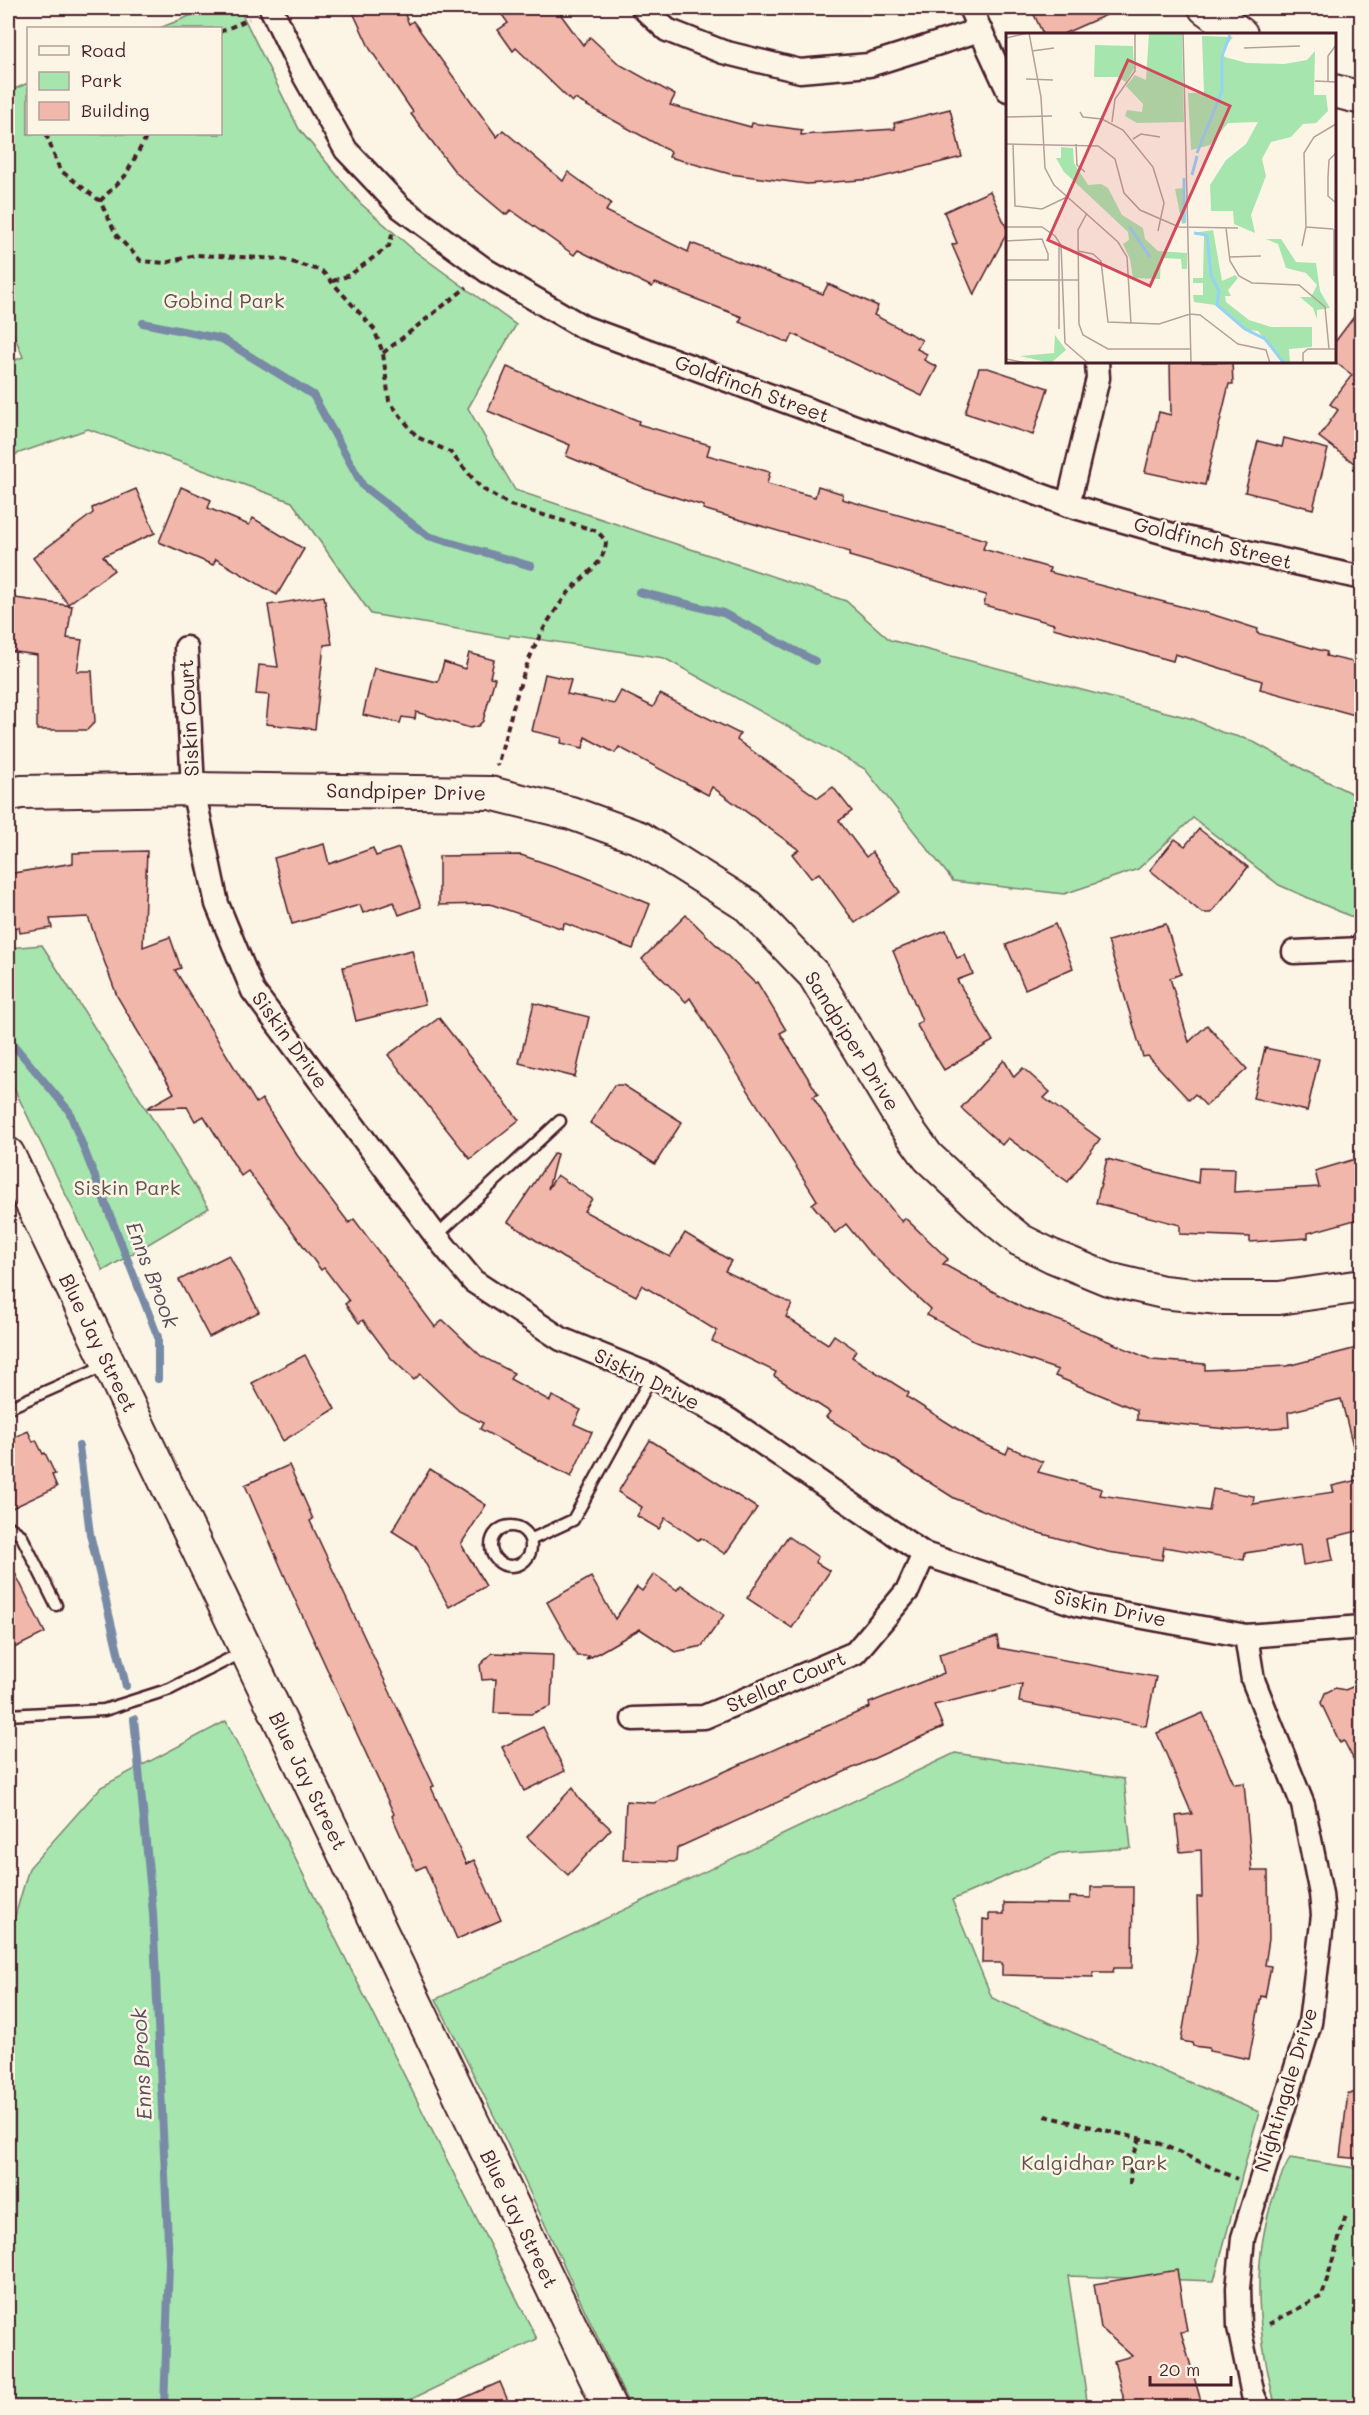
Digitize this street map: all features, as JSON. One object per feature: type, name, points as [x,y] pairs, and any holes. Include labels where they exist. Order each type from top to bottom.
[{"type":"street","name":"Goldfinch Street","points":[[271,8],[301,70],[346,150],[400,207],[487,272],[583,327],[1068,505],[1176,536],[1362,578]]},
{"type":"street","points":[[643,8],[667,30],[723,52],[800,72],[869,65],[980,30]]},
{"type":"street","points":[[969,8],[1006,86]]},
{"type":"street","points":[[1205,8],[1240,33]]},
{"type":"street","points":[[1230,8],[1248,33]]},
{"type":"street","points":[[1336,90],[1362,98]]},
{"type":"street","points":[[1068,505],[1098,378],[1097,363]]},
{"type":"street","name":"Siskin Court","points":[[186,648],[193,789]]},
{"type":"street","name":"Sandpiper Drive","points":[[8,795],[21,792],[193,789],[490,793],[571,813],[640,838],[748,906],[814,975],[902,1121],[928,1157],[1020,1240],[1108,1279],[1163,1292],[1219,1298],[1279,1298],[1362,1286]]},
{"type":"street","name":"Siskin Drive","points":[[193,789],[217,904],[253,991],[436,1236],[473,1281],[561,1339],[652,1377],[729,1420],[924,1554],[1078,1605],[1246,1636],[1362,1627]]},
{"type":"street","points":[[1294,952],[1362,949]]},
{"type":"street","name":"Blue Jay Street","points":[[8,1154],[610,2408]]},
{"type":"street","name":"Stellar Court","points":[[633,1719],[704,1718],[855,1653],[908,1590],[924,1554]]},
{"type":"street","name":"Nightingale Drive","points":[[1246,1636],[1253,1680],[1303,1805],[1323,1915],[1310,2023],[1257,2187],[1243,2238],[1238,2288],[1239,2327],[1253,2395],[1259,2408]]},
{"type":"lane","points":[[436,1236],[560,1121]]},
{"type":"lane","points":[[8,1408],[107,1364]]},
{"type":"lane","points":[[532,1539],[573,1520],[652,1377]]},
{"type":"lane","points":[[8,1526],[21,1535],[56,1605]]},
{"type":"lane","points":[[8,1715],[104,1710],[170,1689],[245,1651]]},
{"type":"path","points":[[222,31],[271,8]]},
{"type":"path","points":[[48,135],[60,170],[100,201],[117,236],[141,261],[165,263],[195,255],[282,259],[322,271],[374,329],[383,353],[389,400],[417,437],[450,452],[481,488],[510,505],[597,531],[606,541],[606,549],[591,571],[569,592],[547,623],[538,641],[522,678],[490,793]]},
{"type":"path","points":[[100,201],[125,176],[147,135]]},
{"type":"path","points":[[333,281],[350,275],[389,246],[400,207]]},
{"type":"path","points":[[383,353],[487,272]]},
{"type":"path","points":[[1045,2116],[1159,2143],[1211,2169],[1257,2187]]},
{"type":"path","points":[[1130,2184],[1131,2163],[1140,2138]]},
{"type":"path","points":[[1269,2324],[1322,2296],[1346,2215]]},
{"type":"green space","name":"Gobind Park","points":[[209,8],[239,8],[299,129],[360,203],[416,252],[516,325],[468,408],[515,490],[846,601],[890,640],[1193,719],[1221,732],[1250,740],[1361,798],[1361,921],[1279,885],[1193,818],[1138,869],[1064,894],[953,881],[865,769],[664,658],[510,635],[509,638],[371,614],[292,502],[88,429],[8,457],[8,363],[23,357],[8,320],[8,92],[27,83],[27,135],[222,135],[222,27],[162,27]]},
{"type":"green space","name":"Siskin Park","points":[[42,945],[209,1208],[103,1271],[8,1076],[8,948]]},
{"type":"green space","points":[[226,1721],[537,2339],[395,2407],[8,2407],[8,1940],[29,1868],[101,1787]]},
{"type":"green space","name":"Kalgidhar Park","points":[[955,1753],[1124,1779],[1131,1848],[1059,1853],[952,1900],[992,1998],[1259,2112],[1214,2281],[1068,2276],[1088,2407],[630,2407],[499,2126],[436,1999]]},
{"type":"green space","points":[[1290,2158],[1361,2169],[1361,2407],[1278,2407],[1274,2400],[1262,2339],[1259,2278],[1267,2217]]},
{"type":"building","points":[[351,8],[402,8],[409,24],[413,21],[497,137],[503,130],[563,181],[568,172],[611,203],[606,211],[688,252],[691,243],[823,294],[828,284],[878,306],[874,315],[922,340],[917,349],[927,354],[924,360],[937,367],[922,396],[793,334],[789,343],[739,322],[742,317],[655,283],[652,287],[578,250],[574,255],[511,210],[506,215],[456,173],[411,114],[413,112],[370,49]]},
{"type":"building","points":[[497,8],[556,8],[583,45],[590,37],[619,64],[675,95],[670,105],[751,127],[752,123],[802,130],[801,135],[895,129],[894,123],[950,109],[962,157],[874,179],[807,184],[730,174],[669,157],[671,152],[575,99],[572,102],[516,48],[513,51],[498,30],[508,23]]},
{"type":"building","points":[[1031,8],[1122,8],[1065,33],[1043,33]]},
{"type":"building","points":[[990,191],[1006,227],[1006,235],[974,295],[952,245],[957,243],[944,212]]},
{"type":"building","points":[[1362,306],[1362,469],[1319,437],[1338,410],[1330,404],[1352,375],[1336,363],[1336,341]]},
{"type":"building","points":[[1170,363],[1232,363],[1233,384],[1229,384],[1205,485],[1145,472],[1159,412],[1171,415]]},
{"type":"building","points":[[507,367],[639,421],[638,424],[710,445],[707,455],[770,472],[767,484],[815,497],[818,486],[843,494],[842,499],[986,540],[983,549],[1050,568],[1049,572],[1214,615],[1258,629],[1257,633],[1327,652],[1326,656],[1362,664],[1362,717],[1260,689],[1262,681],[1175,654],[1173,661],[1053,628],[1054,624],[984,605],[986,595],[849,556],[850,552],[703,509],[704,506],[645,488],[566,456],[570,445],[488,411]]},
{"type":"building","points":[[979,368],[988,368],[1048,388],[1033,435],[965,413]]},
{"type":"building","points":[[1284,438],[1328,449],[1313,509],[1245,492],[1258,441],[1282,447]]},
{"type":"building","points":[[181,487],[211,500],[208,508],[249,525],[253,518],[304,549],[277,595],[216,559],[213,565],[159,542]]},
{"type":"building","points":[[136,489],[155,533],[103,556],[114,570],[68,604],[33,558],[93,513],[92,508]]},
{"type":"building","points":[[324,596],[332,644],[324,645],[315,729],[266,724],[269,695],[256,694],[259,665],[278,667],[268,605]]},
{"type":"building","points":[[8,597],[72,606],[67,638],[82,640],[77,671],[92,671],[95,722],[87,730],[37,730],[37,655],[8,651]]},
{"type":"building","points":[[469,653],[494,660],[490,677],[495,678],[483,721],[478,726],[470,728],[416,712],[415,719],[402,717],[400,723],[363,715],[374,668],[438,682],[444,662],[465,669]]},
{"type":"building","points":[[545,674],[571,680],[567,694],[614,704],[621,691],[653,707],[660,694],[740,734],[737,740],[818,798],[833,787],[852,811],[839,821],[866,857],[872,852],[900,892],[855,923],[819,873],[811,878],[792,854],[799,850],[712,787],[708,795],[619,747],[615,753],[585,737],[583,748],[561,743],[562,738],[532,731]]},
{"type":"building","points":[[1199,829],[1248,867],[1211,913],[1202,913],[1150,870],[1175,839],[1185,846]]},
{"type":"building","points":[[324,844],[329,864],[373,848],[376,856],[399,848],[421,907],[399,915],[394,902],[363,913],[360,905],[292,924],[274,858]]},
{"type":"building","points":[[147,851],[143,947],[170,937],[181,968],[175,970],[256,1103],[262,1099],[297,1155],[349,1223],[354,1219],[435,1327],[443,1320],[481,1356],[514,1373],[510,1379],[550,1401],[552,1396],[581,1410],[574,1424],[592,1432],[571,1477],[480,1429],[483,1423],[459,1411],[420,1374],[414,1380],[391,1358],[363,1320],[359,1323],[345,1304],[349,1301],[324,1268],[321,1270],[248,1171],[241,1176],[204,1116],[195,1121],[187,1107],[147,1108],[174,1093],[117,996],[88,917],[50,919],[52,928],[20,933],[19,927],[8,928],[8,874],[73,863],[73,853]]},
{"type":"building","points":[[521,855],[580,875],[650,904],[633,949],[564,923],[563,929],[490,904],[439,905],[439,856]]},
{"type":"building","points":[[686,915],[755,983],[757,982],[786,1030],[780,1033],[818,1094],[813,1097],[854,1162],[902,1222],[905,1218],[948,1259],[943,1264],[1023,1308],[1066,1323],[1152,1360],[1205,1364],[1205,1370],[1287,1366],[1357,1348],[1362,1366],[1362,1449],[1354,1450],[1341,1399],[1288,1412],[1289,1427],[1237,1430],[1137,1420],[1137,1410],[1055,1376],[1058,1370],[979,1343],[927,1315],[930,1309],[867,1250],[846,1224],[835,1233],[812,1204],[817,1200],[690,998],[686,1002],[642,959]]},
{"type":"building","points":[[1055,924],[1073,968],[1025,989],[1006,945]]},
{"type":"building","points":[[1166,924],[1181,974],[1170,978],[1189,1042],[1207,1025],[1247,1069],[1206,1106],[1195,1094],[1189,1100],[1148,1056],[1143,1057],[1108,941]]},
{"type":"building","points":[[946,930],[957,958],[965,955],[973,974],[957,980],[993,1041],[944,1070],[916,1024],[922,1021],[893,951]]},
{"type":"building","points":[[412,950],[425,1004],[356,1021],[343,967]]},
{"type":"building","points":[[534,1003],[589,1017],[575,1077],[519,1063]]},
{"type":"building","points":[[439,1018],[519,1120],[470,1159],[388,1055]]},
{"type":"building","points":[[1265,1048],[1319,1059],[1307,1111],[1253,1098]]},
{"type":"building","points":[[1004,1060],[1014,1077],[1023,1068],[1050,1092],[1044,1098],[1100,1139],[1068,1182],[1008,1138],[1002,1145],[961,1108]]},
{"type":"building","points":[[614,1085],[623,1085],[682,1122],[655,1164],[590,1123]]},
{"type":"building","points":[[554,1153],[557,1154],[548,1189],[557,1175],[592,1199],[584,1211],[670,1257],[685,1233],[731,1261],[725,1271],[792,1304],[786,1317],[828,1344],[834,1335],[856,1350],[852,1357],[909,1393],[907,1397],[975,1440],[1006,1454],[1009,1447],[1043,1462],[1038,1472],[1102,1489],[1100,1495],[1209,1511],[1213,1489],[1254,1496],[1253,1504],[1334,1492],[1332,1486],[1362,1479],[1362,1530],[1329,1538],[1333,1560],[1303,1565],[1300,1545],[1245,1553],[1244,1560],[1164,1547],[1162,1560],[1108,1552],[1032,1531],[954,1498],[826,1417],[830,1412],[774,1376],[776,1372],[712,1341],[717,1331],[642,1285],[636,1296],[563,1258],[508,1222]]},
{"type":"building","points":[[1362,1157],[1362,1218],[1308,1233],[1308,1238],[1250,1242],[1250,1237],[1180,1234],[1180,1225],[1096,1203],[1107,1159],[1198,1183],[1199,1168],[1235,1169],[1234,1192],[1319,1187],[1315,1171]]},
{"type":"building","points":[[229,1255],[259,1312],[209,1337],[179,1280]]},
{"type":"building","points":[[305,1355],[335,1409],[283,1441],[252,1383]]},
{"type":"building","points":[[28,1431],[33,1442],[36,1440],[43,1454],[45,1453],[55,1474],[52,1475],[57,1487],[8,1510],[8,1440]]},
{"type":"building","points":[[650,1440],[757,1508],[725,1554],[701,1538],[698,1540],[665,1518],[659,1529],[637,1516],[642,1507],[618,1492]]},
{"type":"building","points":[[289,1465],[313,1519],[310,1521],[434,1786],[431,1787],[466,1864],[474,1860],[501,1920],[457,1939],[425,1866],[416,1870],[392,1816],[394,1814],[245,1485]]},
{"type":"building","points":[[430,1469],[486,1505],[461,1544],[486,1586],[449,1607],[416,1546],[392,1531]]},
{"type":"building","points":[[788,1536],[818,1557],[815,1562],[830,1571],[792,1628],[747,1598]]},
{"type":"building","points":[[8,1559],[45,1633],[8,1651]]},
{"type":"building","points":[[654,1574],[677,1590],[681,1585],[724,1615],[702,1646],[675,1652],[640,1629],[586,1660],[589,1656],[577,1656],[547,1602],[591,1577],[615,1619],[637,1587],[642,1591]]},
{"type":"building","points":[[997,1637],[999,1648],[1156,1677],[1146,1726],[1019,1702],[1022,1684],[934,1705],[943,1727],[677,1848],[676,1862],[623,1860],[626,1801],[654,1803],[870,1707],[869,1703],[944,1673],[939,1654]]},
{"type":"building","points":[[492,1653],[553,1655],[551,1706],[531,1714],[494,1713],[496,1679],[482,1680],[480,1665]]},
{"type":"building","points":[[1362,1683],[1362,1776],[1344,1741],[1340,1743],[1321,1703],[1325,1693],[1335,1688],[1345,1690]]},
{"type":"building","points":[[1203,1713],[1234,1784],[1244,1783],[1252,1871],[1268,1871],[1269,1939],[1265,1965],[1271,1966],[1265,1997],[1261,1996],[1249,2059],[1209,2051],[1209,2048],[1193,2046],[1192,2043],[1181,2041],[1198,1942],[1197,1897],[1202,1897],[1201,1850],[1180,1852],[1176,1816],[1192,1814],[1157,1733]]},
{"type":"building","points":[[543,1727],[565,1771],[524,1791],[502,1747]]},
{"type":"building","points":[[573,1787],[579,1799],[611,1829],[568,1875],[527,1837]]},
{"type":"building","points":[[1091,1887],[1133,1887],[1132,1968],[1114,1968],[1113,1972],[1093,1972],[1093,1977],[1002,1975],[1002,1963],[982,1963],[983,1919],[989,1920],[989,1914],[1004,1914],[1004,1903],[1069,1904],[1070,1897],[1091,1898]]},
{"type":"building","points":[[1348,2093],[1362,2093],[1362,2159],[1340,2157]]},
{"type":"building","points":[[1177,2270],[1187,2331],[1181,2332],[1203,2408],[1126,2408],[1114,2361],[1132,2356],[1101,2328],[1094,2284]]},
{"type":"building","points":[[500,2382],[511,2408],[441,2408]]},
{"type":"waterway","points":[[143,323],[222,339],[313,395],[363,486],[428,536],[531,566]]},
{"type":"waterway","points":[[639,592],[723,613],[815,661]]},
{"type":"waterway","name":"Enns Brook","points":[[8,1033],[12,1043],[69,1111],[158,1337],[158,1379]]},
{"type":"waterway","name":"Enns Brook","points":[[79,1446],[90,1534],[126,1686]]},
{"type":"waterway","name":"Enns Brook","points":[[134,1719],[153,1913],[169,2263],[164,2408]]}]
